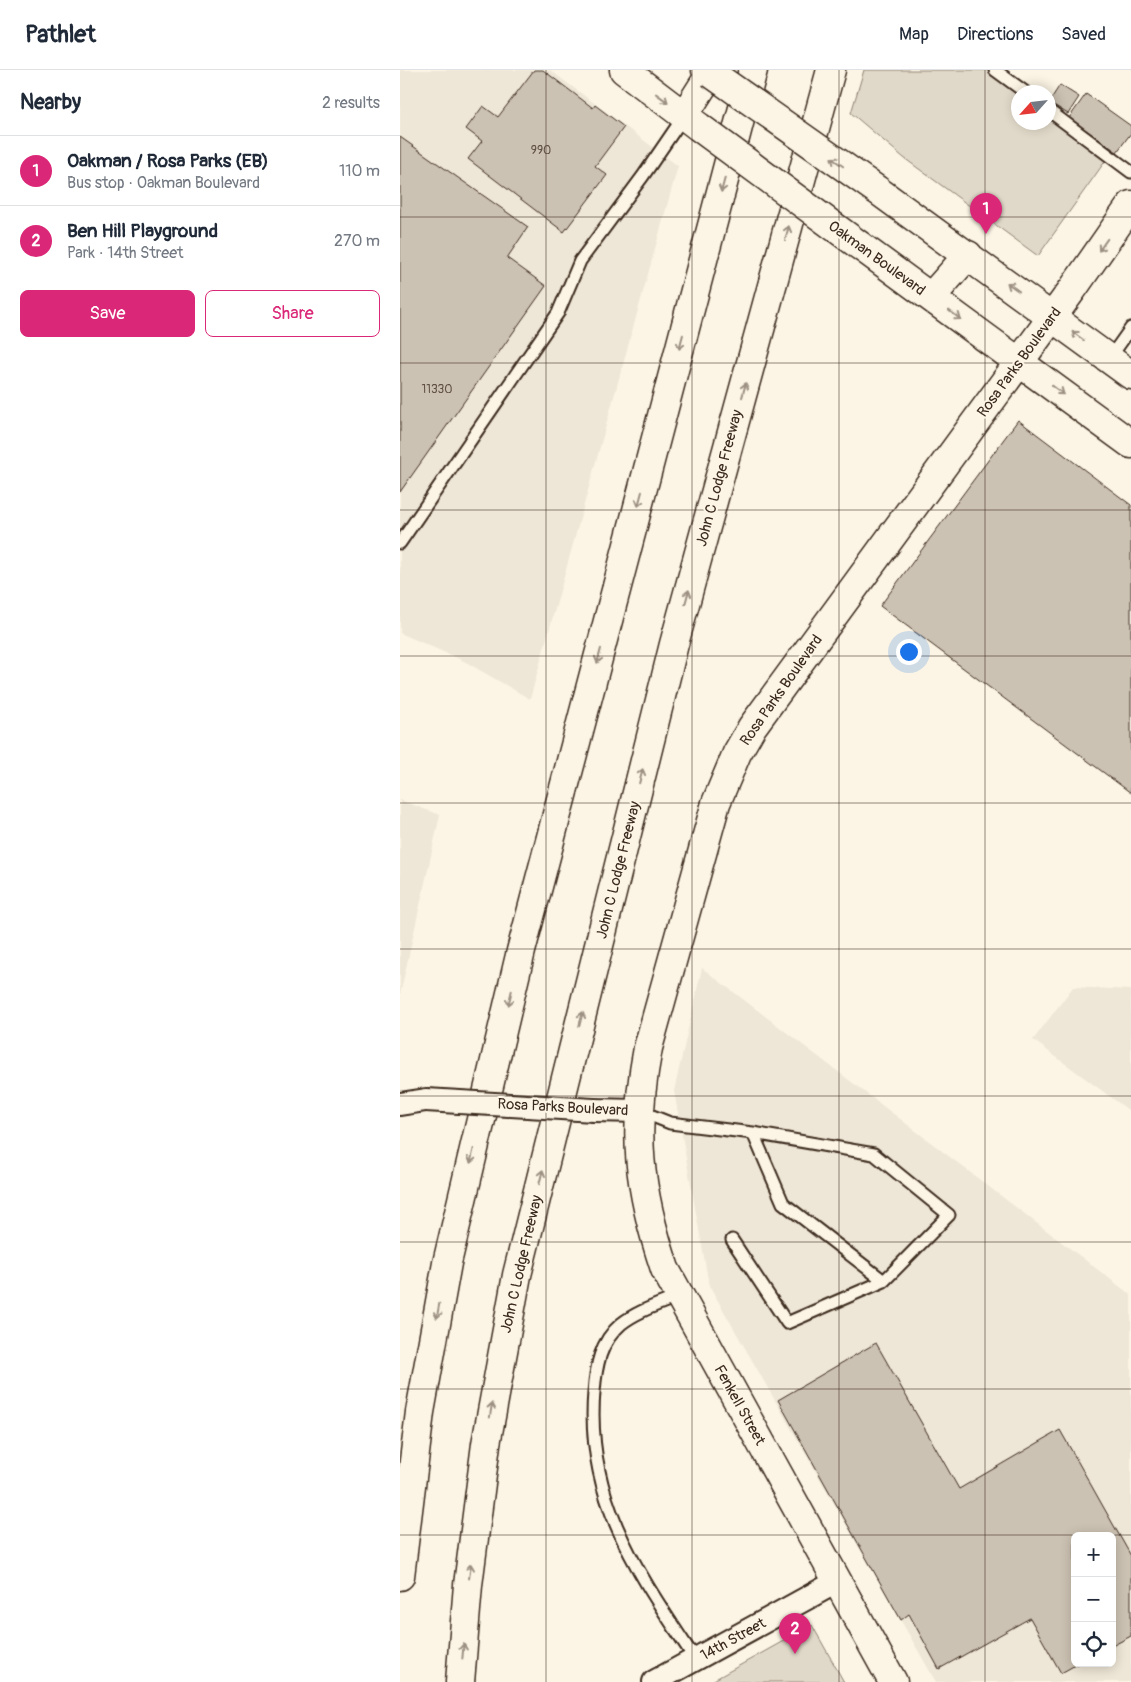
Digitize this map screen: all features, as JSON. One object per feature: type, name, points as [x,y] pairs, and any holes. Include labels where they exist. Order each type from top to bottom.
[{"type":"main road","name":"Oakman Boulevard","points":[[624,70],[1131,444]]},
{"type":"main road","points":[[400,1576],[420,1412],[447,1263],[521,951],[753,70]]},
{"type":"main road","name":"John C Lodge Freeway","points":[[460,1682],[468,1586],[486,1444],[517,1275],[674,644],[831,70]]},
{"type":"main road","points":[[692,120],[708,72],[968,255],[1131,375]]},
{"type":"main road","name":"Rosa Parks Boulevard","points":[[638,1111],[648,1048],[716,803],[737,753],[752,727],[1131,205]]},
{"type":"main road","points":[[931,297],[968,255]]},
{"type":"main road","name":"Fenkell Street","points":[[638,1111],[638,1149],[645,1198],[652,1230],[666,1269],[679,1296],[893,1682]]},
{"type":"street","name":"Rosa Parks Boulevard","points":[[400,1104],[426,1100],[638,1111]]},
{"type":"street","name":"14th Street","points":[[654,1682],[838,1581]]},
{"type":"lane","points":[[995,70],[1015,85]]},
{"type":"lane","points":[[1056,116],[1131,172]]},
{"type":"lane","points":[[400,543],[558,313],[580,261],[643,176],[692,120]]},
{"type":"lane","points":[[1109,359],[1131,328]]},
{"type":"lane","points":[[638,1111],[670,1123],[753,1133],[874,1154],[949,1215],[884,1281],[787,1323],[732,1240]]},
{"type":"lane","points":[[753,1133],[783,1203],[884,1281]]},
{"type":"lane","points":[[679,1296],[642,1311],[621,1324],[605,1343],[597,1360],[593,1400],[595,1443],[605,1501],[632,1560],[695,1659]]},
{"type":"shaded area","points":[[400,70],[550,70],[678,166],[530,699],[464,661],[400,633]]},
{"type":"shaded area","points":[[864,70],[989,70],[1011,87],[1011,130],[1056,130],[1056,121],[1106,160],[1038,256],[904,158],[851,113]]},
{"type":"shaded area","points":[[400,800],[440,815],[400,995]]},
{"type":"shaded area","points":[[702,968],[1131,1295],[1131,1682],[936,1682],[709,1285],[674,1091]]},
{"type":"shaded area","points":[[1073,987],[1131,990],[1131,1112],[1033,1040]]},
{"type":"shaded area","points":[[812,1625],[844,1682],[710,1682]]},
{"type":"building","points":[[534,70],[543,70],[593,108],[595,105],[624,127],[595,166],[607,175],[564,232],[468,159],[482,141],[466,129],[483,106],[498,117]]},
{"type":"building","points":[[1060,85],[1079,97],[1068,114],[1056,106],[1056,91]]},
{"type":"building","points":[[1086,94],[1131,126],[1131,133],[1117,152],[1069,118]]},
{"type":"building","points":[[400,137],[528,227],[507,258],[546,286],[400,492]]},
{"type":"building","points":[[1018,420],[1131,505],[1131,793],[880,606]]},
{"type":"building","points":[[876,1343],[959,1489],[1060,1430],[1131,1556],[1131,1636],[1116,1644],[1116,1532],[1071,1532],[1072,1667],[1061,1673],[1030,1618],[939,1669],[909,1614],[901,1620],[778,1400]]},
{"type":"place","name":"Oakman / Rosa Parks (EB)","points":[[986,234]]},
{"type":"place","name":"Ben Hill Playground","points":[[795,1654]]}]
